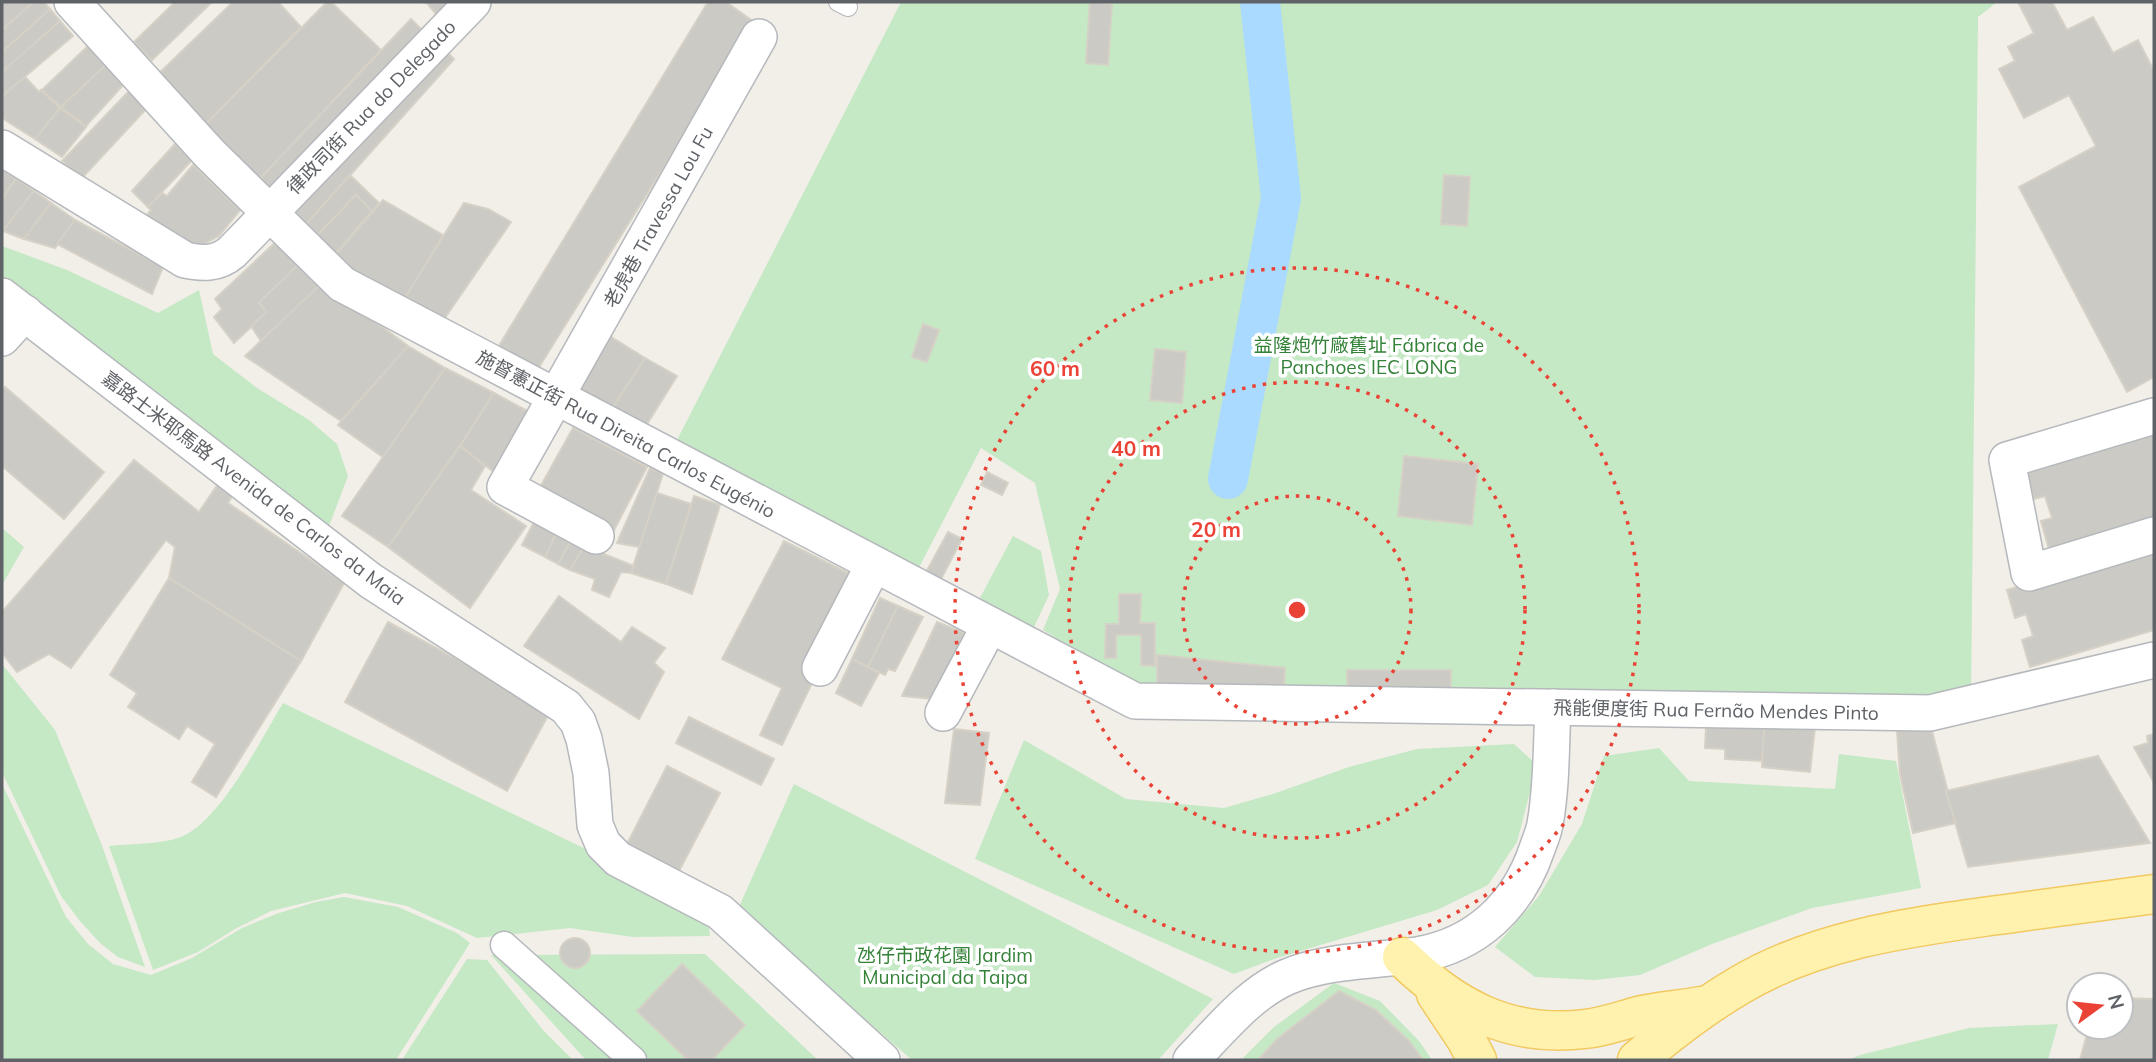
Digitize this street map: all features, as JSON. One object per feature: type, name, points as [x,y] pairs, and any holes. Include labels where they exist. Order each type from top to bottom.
[{"type":"main road","points":[[1637,1060],[1660,1040],[1741,984],[1789,961],[1840,944],[1893,930],[2154,894]]},
{"type":"main road","points":[[2006,914],[2154,921]]},
{"type":"main road","points":[[1477,1060],[1437,995],[1402,957],[1429,983],[1459,1004],[1493,1019],[1529,1028],[1584,1030],[1638,1016],[1710,1004]]},
{"type":"street","name":"施督憲正街 Rua Direita Carlos Eugénio","points":[[72,2],[209,153],[342,284],[1135,701],[1271,703]]},
{"type":"street","name":"律政司街 Rua do Delegado","points":[[2,148],[11,156],[162,246],[192,262],[207,263],[227,256],[473,2]]},
{"type":"street","name":"老虎巷 Travessa Lou Fu","points":[[597,536],[505,487],[760,37]]},
{"type":"street","name":"嘉路士米耶馬路 Avenida de Carlos da Maia","points":[[9,316],[371,581],[566,707],[578,722],[584,739],[591,773],[595,825],[603,844],[618,859],[720,912],[882,1060]]},
{"type":"street","points":[[2154,416],[2007,460],[2029,573],[2154,535]]},
{"type":"street","points":[[820,668],[874,564]]},
{"type":"street","points":[[943,713],[990,625]]},
{"type":"street","name":"飛能便度街 Rua Fernão Mendes Pinto","points":[[1271,703],[1930,713],[2154,660]]},
{"type":"street","points":[[1192,1060],[1256,996],[1287,977],[1322,967],[1443,949],[1475,933],[1494,919],[1511,901],[1524,881],[1545,826],[1553,707]]},
{"type":"street","points":[[504,945],[633,1060]]},
{"type":"green space","name":"益隆炮竹廠舊址 Fábrica de Panchoes IEC LONG","points":[[901,2],[1997,2],[1978,17],[1971,700],[1134,686],[1043,630],[1060,589],[1035,483],[981,448],[912,581],[675,444]]},
{"type":"green space","points":[[2,246],[67,270],[158,313],[199,290],[213,354],[257,388],[309,420],[337,444],[348,476],[329,526],[26,303],[2,279]]},
{"type":"green space","points":[[2,528],[24,547],[2,585]]},
{"type":"green space","points":[[1013,536],[1041,551],[1049,595],[1028,640],[973,611]]},
{"type":"green space","points":[[2,664],[55,730],[101,843],[145,967],[118,957],[100,943],[61,896],[2,772]]},
{"type":"green space","points":[[283,703],[596,854],[708,919],[710,936],[633,937],[570,928],[477,938],[407,906],[345,893],[271,911],[198,952],[153,970],[109,846],[171,840],[193,830],[209,816],[238,779]]},
{"type":"green space","points":[[1024,740],[1126,799],[1224,808],[1349,767],[1417,749],[1514,744],[1537,765],[1517,842],[1488,885],[1437,910],[1274,959],[1234,974],[975,859]]},
{"type":"green space","points":[[1659,748],[1689,781],[1835,789],[1839,754],[1896,761],[1921,888],[1812,908],[1712,944],[1640,975],[1595,980],[1535,977],[1495,947],[1539,896],[1582,824],[1604,756]]},
{"type":"green space","points":[[2,784],[66,917],[88,944],[113,964],[151,975],[192,958],[242,928],[276,914],[344,897],[398,907],[457,933],[470,943],[396,1060],[2,1060]]},
{"type":"green space","name":"氹仔市政花園 Jardim Municipal da Taipa","points":[[794,784],[1213,999],[1158,1060],[912,1060],[738,909]]},
{"type":"green space","points":[[705,954],[818,1060],[586,1060],[491,955]]},
{"type":"green space","points":[[467,959],[487,960],[543,1030],[573,1060],[402,1060]]},
{"type":"green space","points":[[1334,983],[1380,1001],[1419,1041],[1432,1060],[1241,1060],[1274,1027]]},
{"type":"green space","points":[[2058,1024],[2048,1060],[1849,1060],[1969,1028]]},
{"type":"building","points":[[2,2],[34,2],[2,30]]},
{"type":"building","points":[[34,2],[44,2],[50,9],[2,52],[2,30]]},
{"type":"building","points":[[175,2],[212,2],[152,60],[134,42]]},
{"type":"building","points":[[233,2],[278,2],[301,27],[201,129],[153,79]]},
{"type":"building","points":[[327,2],[331,2],[381,50],[254,185],[201,129]]},
{"type":"building","points":[[421,2],[459,2],[441,20],[427,3]]},
{"type":"building","points":[[708,2],[726,2],[754,22],[531,380],[491,359]]},
{"type":"building","points":[[1090,2],[1112,4],[1108,65],[1086,63]]},
{"type":"building","points":[[2018,2],[2052,2],[2067,30],[2093,17],[2113,53],[2138,40],[2154,71],[2154,377],[2127,392],[2019,187],[2096,146],[2069,95],[2024,118],[1999,69],[2015,61],[2008,47],[2034,33]]},
{"type":"building","points":[[50,9],[60,21],[2,72],[2,52]]},
{"type":"building","points":[[411,19],[425,33],[268,199],[254,185]]},
{"type":"building","points":[[60,21],[73,36],[2,96],[2,72]]},
{"type":"building","points":[[438,43],[454,59],[301,230],[282,213]]},
{"type":"building","points":[[89,45],[106,65],[61,107],[42,90]]},
{"type":"building","points":[[106,65],[124,84],[86,126],[61,107]]},
{"type":"building","points":[[25,77],[60,108],[35,139],[2,118],[2,96]]},
{"type":"building","points":[[130,90],[147,108],[81,179],[62,161]]},
{"type":"building","points":[[60,108],[86,127],[62,157],[35,139]]},
{"type":"building","points":[[175,144],[192,160],[148,207],[132,191]]},
{"type":"building","points":[[193,165],[240,210],[219,236],[200,246],[182,243],[145,217],[151,210],[148,207],[162,193],[167,196]]},
{"type":"building","points":[[2,169],[16,179],[2,199]]},
{"type":"building","points":[[350,175],[379,203],[372,211],[356,195],[312,241],[301,230]]},
{"type":"building","points":[[1444,175],[1470,177],[1467,226],[1441,224]]},
{"type":"building","points":[[16,179],[34,191],[3,231],[2,199]]},
{"type":"building","points":[[34,191],[51,203],[24,239],[3,231]]},
{"type":"building","points":[[356,195],[372,211],[331,259],[312,241]]},
{"type":"building","points":[[383,200],[443,235],[399,311],[332,259]]},
{"type":"building","points":[[51,203],[75,220],[55,248],[24,239]]},
{"type":"building","points":[[464,203],[488,209],[511,222],[442,322],[406,296]]},
{"type":"building","points":[[75,220],[163,267],[152,294],[57,244]]},
{"type":"building","points":[[280,238],[301,262],[259,303],[267,312],[234,343],[214,317],[222,309],[215,299]]},
{"type":"building","points":[[301,262],[322,283],[261,341],[251,326],[267,312],[259,303]]},
{"type":"building","points":[[322,283],[408,346],[341,421],[245,356]]},
{"type":"building","points":[[923,324],[939,330],[927,362],[912,357]]},
{"type":"building","points":[[600,330],[645,358],[604,421],[560,394]]},
{"type":"building","points":[[408,346],[445,368],[383,457],[338,425]]},
{"type":"building","points":[[1155,349],[1186,352],[1182,403],[1150,400]]},
{"type":"building","points":[[645,358],[677,376],[637,440],[604,421]]},
{"type":"building","points":[[445,368],[494,393],[388,547],[342,516]]},
{"type":"building","points":[[5,387],[104,472],[64,519],[2,466],[2,391]]},
{"type":"building","points":[[494,393],[535,415],[503,479],[460,446]]},
{"type":"building","points":[[573,428],[647,467],[613,532],[534,498]]},
{"type":"building","points":[[2154,434],[2154,518],[2049,549],[2041,521],[2052,518],[2045,496],[2034,499],[2026,472]]},
{"type":"building","points":[[460,446],[485,466],[471,490],[526,526],[470,608],[388,547]]},
{"type":"building","points":[[1404,456],[1478,464],[1472,525],[1398,516]]},
{"type":"building","points":[[134,460],[199,512],[218,484],[232,496],[228,503],[344,583],[301,661],[169,578],[175,547],[166,540],[71,668],[49,654],[17,672],[2,653],[2,612]]},
{"type":"building","points":[[650,468],[663,473],[640,547],[617,543]]},
{"type":"building","points":[[987,472],[1008,483],[1002,495],[981,485]]},
{"type":"building","points":[[657,493],[691,504],[666,584],[631,573]]},
{"type":"building","points":[[694,496],[720,505],[692,594],[666,584]]},
{"type":"building","points":[[535,520],[557,532],[545,557],[522,545]]},
{"type":"building","points":[[557,532],[571,540],[558,564],[545,557]]},
{"type":"building","points":[[948,532],[962,539],[939,583],[924,576]]},
{"type":"building","points":[[571,540],[584,546],[570,570],[558,564]]},
{"type":"building","points":[[784,541],[862,580],[782,745],[760,735],[782,688],[722,659]]},
{"type":"building","points":[[584,546],[634,566],[631,573],[621,572],[609,597],[592,590],[595,579],[570,570]]},
{"type":"building","points":[[2154,547],[2154,630],[2030,667],[2022,640],[2033,636],[2026,614],[2015,618],[2007,590]]},
{"type":"building","points":[[169,578],[301,661],[216,797],[192,782],[215,744],[187,726],[179,739],[128,707],[137,693],[110,675]]},
{"type":"building","points":[[1119,594],[1141,594],[1140,623],[1155,623],[1155,666],[1141,665],[1141,635],[1116,635],[1116,658],[1105,658],[1106,624],[1119,624]]},
{"type":"building","points":[[559,596],[621,642],[632,627],[665,648],[654,663],[664,672],[639,719],[524,646]]},
{"type":"building","points":[[880,598],[898,606],[868,667],[852,659]]},
{"type":"building","points":[[898,606],[923,617],[895,671],[888,669],[885,675],[868,667]]},
{"type":"building","points":[[388,622],[551,710],[507,791],[345,702]]},
{"type":"building","points":[[937,622],[965,633],[932,699],[902,696]]},
{"type":"building","points":[[1157,655],[1285,668],[1283,699],[1157,693]]},
{"type":"building","points":[[852,659],[879,673],[861,706],[836,693]]},
{"type":"building","points":[[1347,670],[1451,670],[1450,701],[1348,703]]},
{"type":"building","points":[[689,717],[774,759],[761,785],[676,743]]},
{"type":"building","points":[[1764,722],[1815,727],[1810,772],[1762,767]]},
{"type":"building","points":[[1706,728],[1764,728],[1762,761],[1725,759],[1725,749],[1705,748]]},
{"type":"building","points":[[954,729],[989,733],[980,805],[945,803]]},
{"type":"building","points":[[1897,731],[1932,731],[1956,823],[1913,833],[1900,774]]},
{"type":"building","points":[[2154,734],[2154,783],[2134,747],[2148,743],[2147,736]]},
{"type":"building","points":[[2098,756],[2150,843],[1968,867],[1946,791]]},
{"type":"building","points":[[667,766],[720,793],[678,873],[626,846]]},
{"type":"building","points":[[575,938],[586,942],[590,953],[586,964],[575,968],[564,964],[560,953],[564,942]]},
{"type":"building","points":[[682,964],[745,1025],[712,1060],[688,1060],[637,1011]]},
{"type":"building","points":[[1339,991],[1376,1010],[1409,1041],[1423,1060],[1258,1060],[1277,1039]]},
{"type":"building","points":[[2135,998],[2154,999],[2154,1060],[2080,1060],[2085,1041],[2135,1041]]},
{"type":"waterway","points":[[1228,479],[1281,198],[1260,2]]}]
